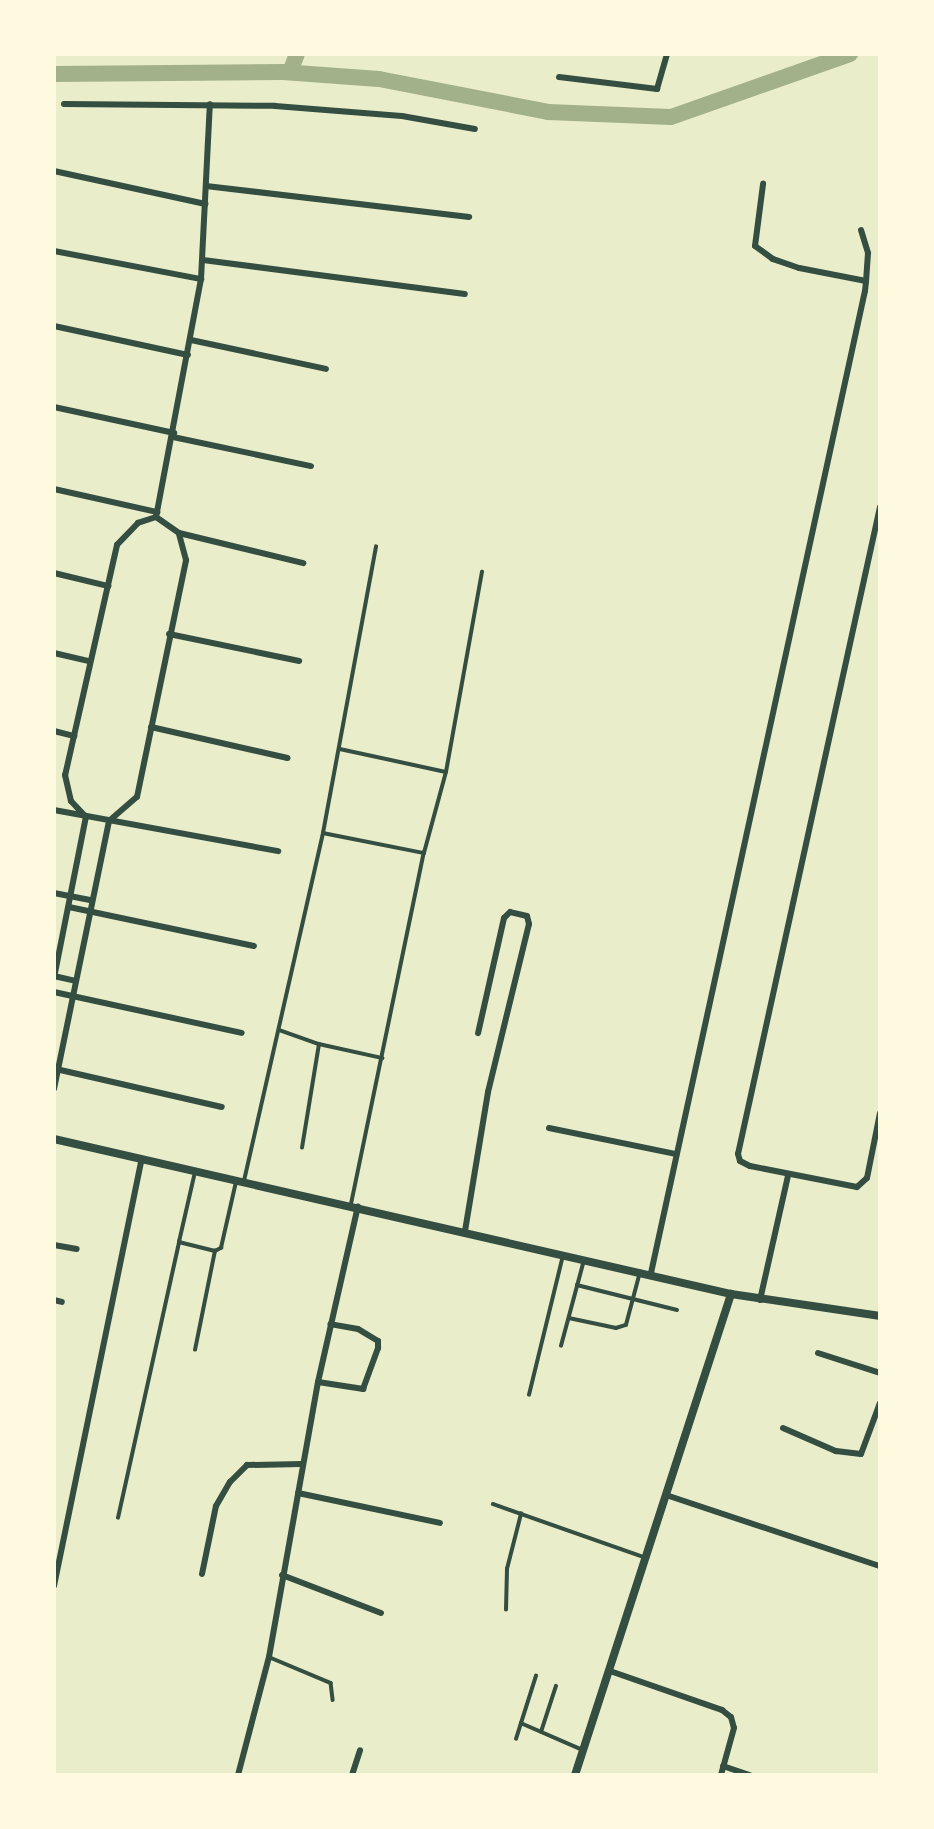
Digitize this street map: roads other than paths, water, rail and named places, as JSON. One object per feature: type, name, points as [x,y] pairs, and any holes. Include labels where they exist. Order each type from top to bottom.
[{"type":"street","points":[[559,77],[657,89],[667,54]]},
{"type":"street","points":[[64,104],[210,104],[402,116],[475,130]]},
{"type":"street","points":[[75,981],[54,977],[86,817],[66,790],[74,736],[108,586],[123,534],[156,514],[173,435],[201,279],[210,104]]},
{"type":"street","points":[[54,171],[205,204]]},
{"type":"street","points":[[763,184],[755,243],[761,253],[799,268],[866,281]]},
{"type":"street","points":[[206,186],[468,218]]},
{"type":"street","points":[[651,1273],[866,281],[867,253],[861,230]]},
{"type":"street","points":[[54,251],[201,279]]},
{"type":"street","points":[[203,260],[465,294]]},
{"type":"street","points":[[54,327],[188,355]]},
{"type":"street","points":[[191,340],[327,369]]},
{"type":"street","points":[[54,407],[311,466]]},
{"type":"street","points":[[54,488],[156,514],[179,533],[303,563]]},
{"type":"street","points":[[880,507],[738,1154],[740,1161],[788,1176],[863,1184],[880,1113]]},
{"type":"street","points":[[54,1089],[88,911],[109,821],[137,797],[186,560],[179,533]]},
{"type":"street","points":[[54,573],[108,586]]},
{"type":"street","points":[[169,634],[299,661]]},
{"type":"street","points":[[54,653],[90,661]]},
{"type":"street","points":[[151,727],[288,758]]},
{"type":"street","points":[[54,731],[74,736]]},
{"type":"street","points":[[54,810],[278,851]]},
{"type":"street","points":[[54,893],[91,900]]},
{"type":"street","points":[[69,907],[254,946]]},
{"type":"street","points":[[465,1231],[488,1092],[529,924],[527,916],[510,912],[504,918],[478,1033]]},
{"type":"street","points":[[54,992],[242,1033]]},
{"type":"street","points":[[56,1069],[222,1107]]},
{"type":"street","points":[[549,1128],[676,1154]]},
{"type":"street","points":[[54,1139],[240,1182],[355,1205],[731,1294],[880,1316]]},
{"type":"street","points":[[54,1586],[142,1159]]},
{"type":"street","points":[[760,1300],[788,1176]]},
{"type":"street","points":[[238,1775],[270,1657],[302,1464],[355,1205]]},
{"type":"street","points":[[54,1245],[77,1249]]},
{"type":"street","points":[[575,1775],[648,1558],[731,1294]]},
{"type":"street","points":[[318,1382],[363,1389],[378,1348],[378,1341],[358,1329],[330,1324]]},
{"type":"street","points":[[818,1353],[880,1373]]},
{"type":"street","points":[[783,1429],[836,1451],[861,1454],[880,1403]]},
{"type":"street","points":[[202,1574],[216,1506],[230,1482],[247,1465],[302,1464]]},
{"type":"street","points":[[298,1493],[440,1523]]},
{"type":"street","points":[[666,1495],[880,1566]]},
{"type":"street","points":[[282,1575],[381,1613]]},
{"type":"street","points":[[610,1671],[731,1717],[734,1728],[721,1775]]},
{"type":"street","points":[[352,1775],[359,1750]]},
{"type":"street","points":[[723,1766],[749,1775]]},
{"type":"lane","points":[[195,1350],[215,1251],[225,1241],[279,1030],[340,749],[376,547]]},
{"type":"lane","points":[[355,1205],[424,853],[446,772],[482,572]]},
{"type":"lane","points":[[340,749],[446,772]]},
{"type":"lane","points":[[323,833],[424,853]]},
{"type":"lane","points":[[279,1030],[319,1045],[382,1058]]},
{"type":"lane","points":[[302,1148],[319,1045]]},
{"type":"lane","points":[[118,1518],[195,1172]]},
{"type":"lane","points":[[179,1242],[215,1251]]},
{"type":"lane","points":[[529,1395],[564,1254]]},
{"type":"lane","points":[[561,1346],[584,1258]]},
{"type":"lane","points":[[569,1318],[622,1328],[635,1299],[640,1271]]},
{"type":"lane","points":[[577,1285],[677,1310]]},
{"type":"lane","points":[[493,1504],[648,1558]]},
{"type":"lane","points":[[506,1610],[507,1569],[521,1514]]},
{"type":"lane","points":[[270,1657],[331,1683],[333,1700]]},
{"type":"lane","points":[[516,1739],[536,1676]]},
{"type":"lane","points":[[541,1732],[556,1686]]},
{"type":"lane","points":[[521,1723],[583,1750]]},
{"type":"waterway","points":[[290,72],[297,54]]},
{"type":"waterway","points":[[54,74],[283,72],[379,79],[548,112],[671,117],[850,54]]}]
